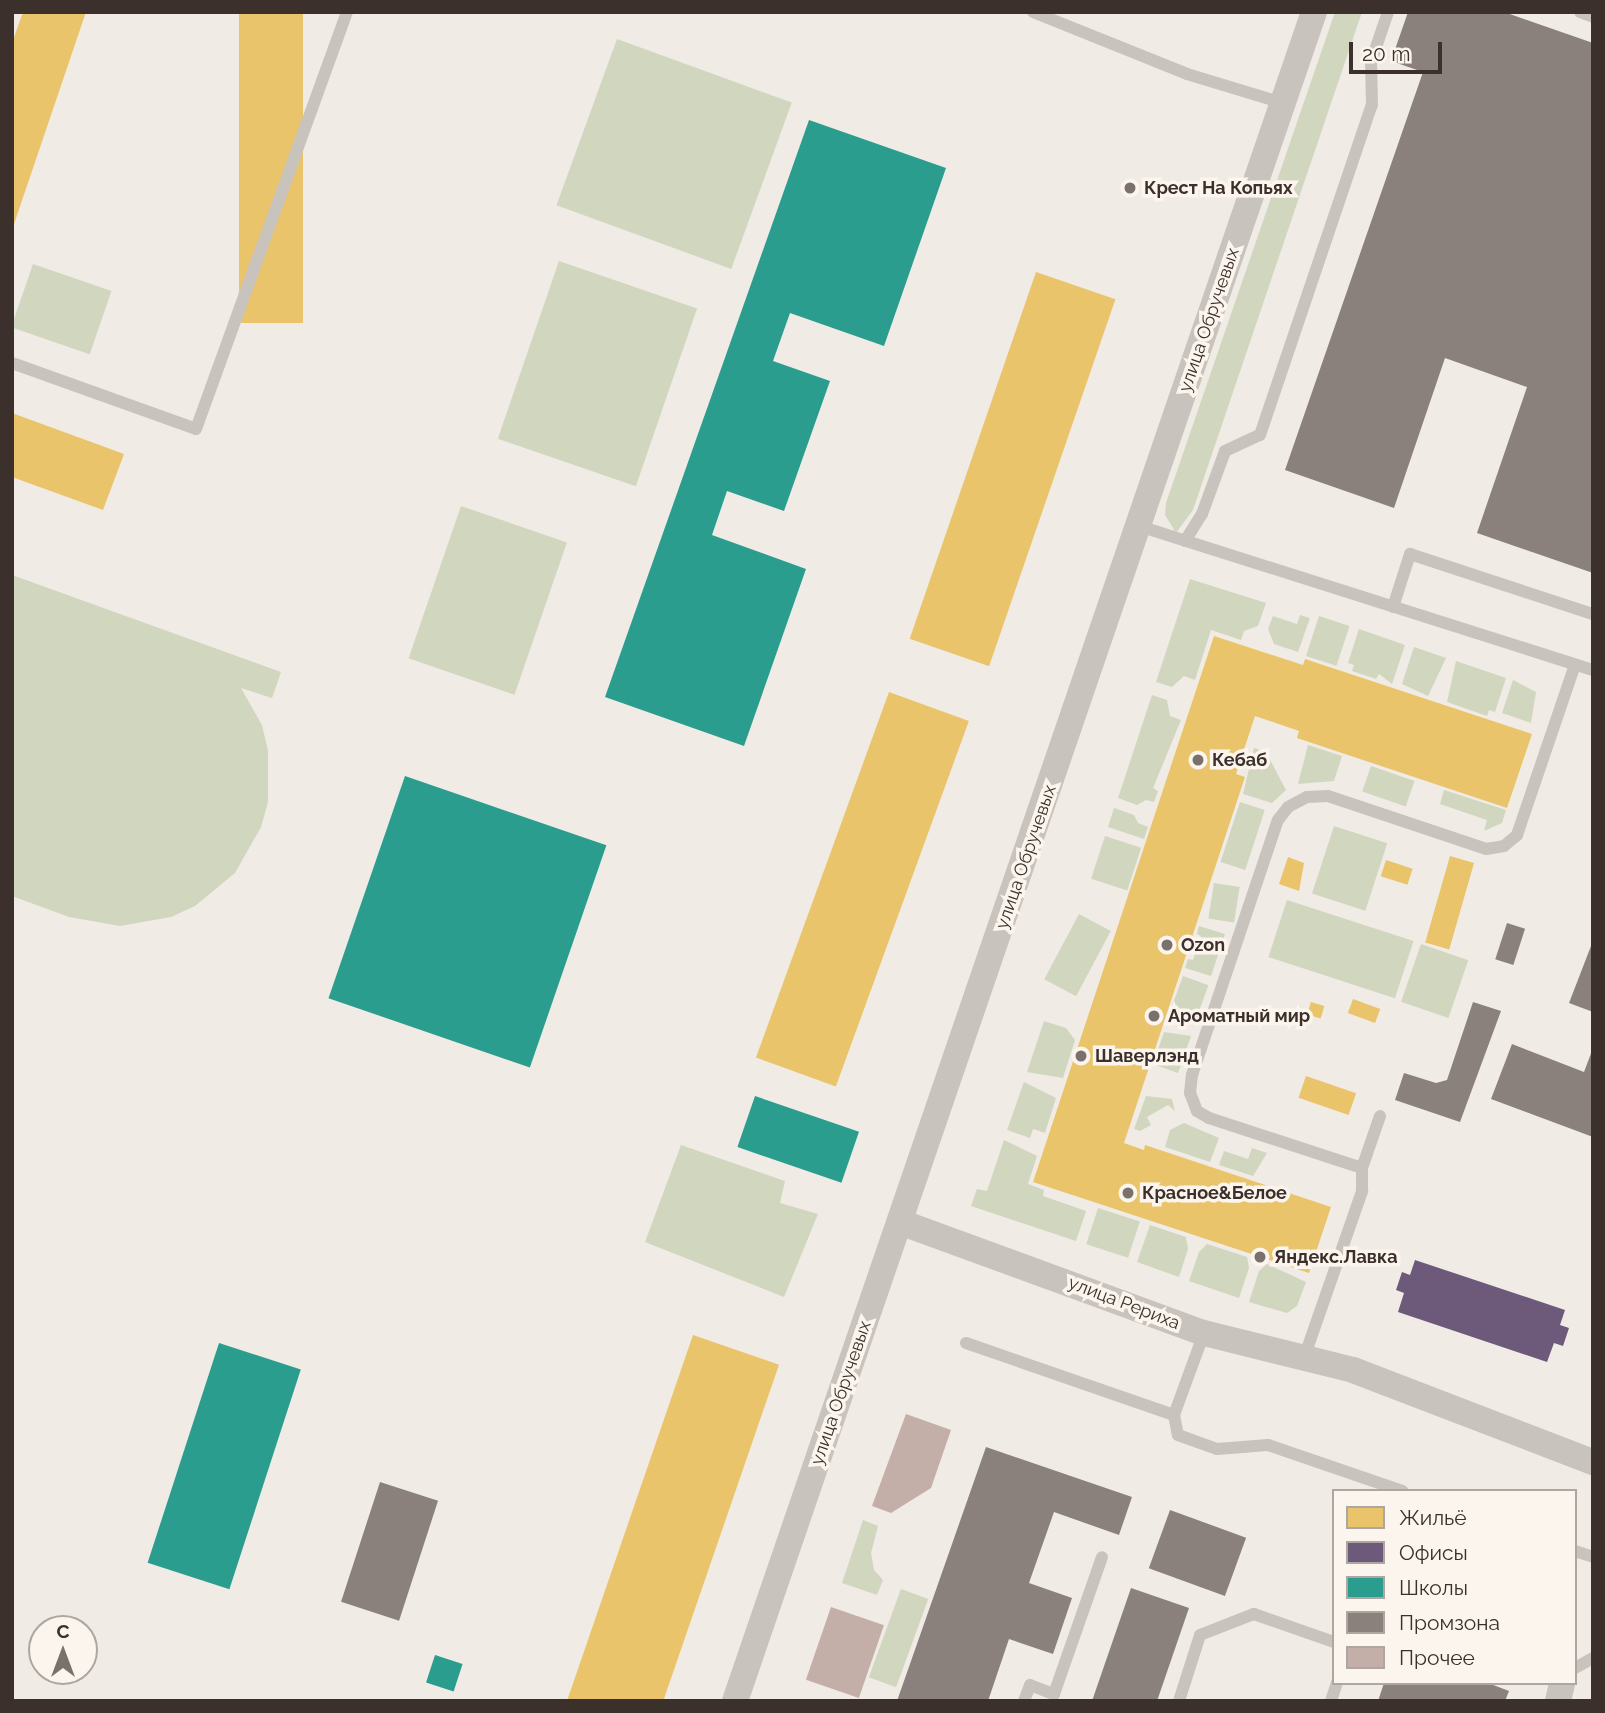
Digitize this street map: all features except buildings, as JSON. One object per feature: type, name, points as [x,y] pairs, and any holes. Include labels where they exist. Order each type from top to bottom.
[{"type":"street","name":"улица Обручевых","points":[[735,1701],[1314,12]]},
{"type":"street","name":"улица Рериха","points":[[900,1223],[1204,1333],[1305,1355],[1353,1370],[1593,1462]]},
{"type":"lane","points":[[12,363],[196,429],[347,12]]},
{"type":"lane","points":[[1033,12],[1187,74],[1283,103]]},
{"type":"lane","points":[[1185,541],[1202,514],[1225,451],[1260,435],[1372,105],[1371,62],[1388,12]]},
{"type":"lane","points":[[1580,12],[1593,17]]},
{"type":"lane","points":[[1139,526],[1593,670]]},
{"type":"lane","points":[[1393,607],[1410,554],[1593,614]]},
{"type":"lane","points":[[1362,1168],[1209,1118],[1197,1111],[1190,1093],[1192,1075],[1278,820],[1288,807],[1307,797],[1328,796],[1486,849],[1504,846],[1517,835],[1575,665]]},
{"type":"lane","points":[[1305,1355],[1362,1191],[1362,1168],[1380,1116]]},
{"type":"lane","points":[[1204,1333],[1174,1415],[1178,1435],[1217,1449],[1268,1444],[1396,1489]]},
{"type":"lane","points":[[966,1343],[1174,1415]]},
{"type":"lane","points":[[1024,1701],[1030,1685],[1054,1694],[1102,1557]]},
{"type":"lane","points":[[1179,1701],[1200,1635],[1254,1615],[1332,1641]]},
{"type":"lane","points":[[1577,1667],[1593,1658]]},
{"type":"green space","points":[[1335,12],[1362,12],[1193,510],[1176,533],[1165,515],[1166,503]]},
{"type":"green space","points":[[617,39],[792,103],[731,269],[556,205]]},
{"type":"green space","points":[[559,261],[697,309],[636,486],[498,439]]},
{"type":"green space","points":[[33,264],[111,291],[90,354],[12,328]]},
{"type":"green space","points":[[461,506],[567,542],[514,695],[409,658]]},
{"type":"green space","points":[[12,575],[281,672],[272,698],[241,688],[262,725],[268,751],[268,802],[261,827],[235,873],[195,906],[171,917],[120,926],[69,917],[12,896]]},
{"type":"green space","points":[[1190,579],[1266,603],[1258,626],[1244,631],[1241,640],[1211,630],[1195,680],[1184,676],[1172,687],[1156,682]]},
{"type":"green space","points":[[1300,615],[1310,618],[1298,652],[1274,644],[1268,629],[1273,616],[1297,624]]},
{"type":"green space","points":[[1319,616],[1349,626],[1336,666],[1306,656]]},
{"type":"green space","points":[[1359,629],[1405,645],[1392,684],[1379,674],[1376,679],[1352,671],[1354,665],[1348,663]]},
{"type":"green space","points":[[1414,647],[1446,658],[1428,696],[1402,684]]},
{"type":"green space","points":[[1456,661],[1506,678],[1495,712],[1489,710],[1487,716],[1447,702]]},
{"type":"green space","points":[[1513,680],[1536,692],[1531,723],[1502,713]]},
{"type":"green space","points":[[1152,695],[1167,700],[1170,716],[1181,720],[1153,788],[1158,791],[1154,802],[1146,800],[1137,805],[1118,798]]},
{"type":"green space","points":[[1308,745],[1342,756],[1334,781],[1298,784]]},
{"type":"green space","points":[[1254,748],[1266,752],[1286,790],[1272,803],[1243,794]]},
{"type":"green space","points":[[1371,766],[1414,781],[1406,807],[1362,792]]},
{"type":"green space","points":[[1444,790],[1506,810],[1502,823],[1484,831],[1487,820],[1440,804]]},
{"type":"green space","points":[[1240,802],[1265,810],[1245,870],[1221,862]]},
{"type":"green space","points":[[1114,808],[1134,815],[1138,823],[1148,827],[1144,839],[1108,827]]},
{"type":"green space","points":[[1334,826],[1387,843],[1365,911],[1312,894]]},
{"type":"green space","points":[[1105,836],[1141,848],[1127,891],[1091,879]]},
{"type":"green space","points":[[1214,883],[1240,887],[1234,923],[1208,919]]},
{"type":"green space","points":[[1287,900],[1413,941],[1395,998],[1268,957]]},
{"type":"green space","points":[[1079,914],[1111,931],[1076,996],[1044,979]]},
{"type":"green space","points":[[1199,926],[1225,934],[1211,976],[1185,968],[1188,959],[1193,960],[1201,936],[1197,934]]},
{"type":"green space","points":[[1421,944],[1468,960],[1448,1018],[1401,1002]]},
{"type":"green space","points":[[1183,976],[1208,985],[1196,1019],[1171,1010]]},
{"type":"green space","points":[[1044,1021],[1066,1028],[1075,1040],[1063,1078],[1027,1072]]},
{"type":"green space","points":[[1164,1032],[1191,1036],[1178,1073],[1153,1064]]},
{"type":"green space","points":[[1024,1082],[1056,1098],[1045,1133],[1033,1129],[1030,1138],[1007,1130]]},
{"type":"green space","points":[[1146,1096],[1172,1099],[1175,1111],[1168,1105],[1147,1117],[1151,1125],[1140,1131],[1134,1129]]},
{"type":"green space","points":[[1184,1123],[1219,1138],[1210,1162],[1165,1147],[1170,1130]]},
{"type":"green space","points":[[1004,1140],[1037,1156],[1028,1184],[1044,1190],[1043,1196],[1086,1211],[1076,1241],[971,1206],[977,1189],[987,1191]]},
{"type":"green space","points":[[681,1145],[785,1181],[780,1203],[818,1214],[784,1297],[645,1242]]},
{"type":"green space","points":[[1252,1148],[1267,1153],[1253,1176],[1219,1165],[1224,1151],[1248,1159]]},
{"type":"green space","points":[[1098,1208],[1140,1222],[1128,1258],[1086,1244]]},
{"type":"green space","points":[[1150,1225],[1186,1237],[1188,1249],[1179,1277],[1137,1262]]},
{"type":"green space","points":[[1207,1244],[1247,1257],[1249,1268],[1239,1298],[1189,1281],[1199,1252]]},
{"type":"green space","points":[[1267,1264],[1306,1282],[1297,1306],[1287,1313],[1249,1302],[1259,1271]]},
{"type":"green space","points":[[863,1520],[878,1526],[871,1553],[874,1570],[883,1580],[877,1595],[842,1583]]},
{"type":"green space","points":[[901,1589],[928,1599],[896,1687],[869,1677]]},
{"type":"place","name":"Крест На Копьях","points":[[1130,188]]},
{"type":"place","name":"Кебаб","points":[[1198,760]]},
{"type":"place","name":"Ozon","points":[[1167,945]]},
{"type":"place","name":"Ароматный мир","points":[[1154,1016]]},
{"type":"place","name":"Шаверлэнд","points":[[1081,1056]]},
{"type":"place","name":"Красное&Белое","points":[[1128,1193]]},
{"type":"place","name":"Яндекс.Лавка","points":[[1260,1257]]}]
